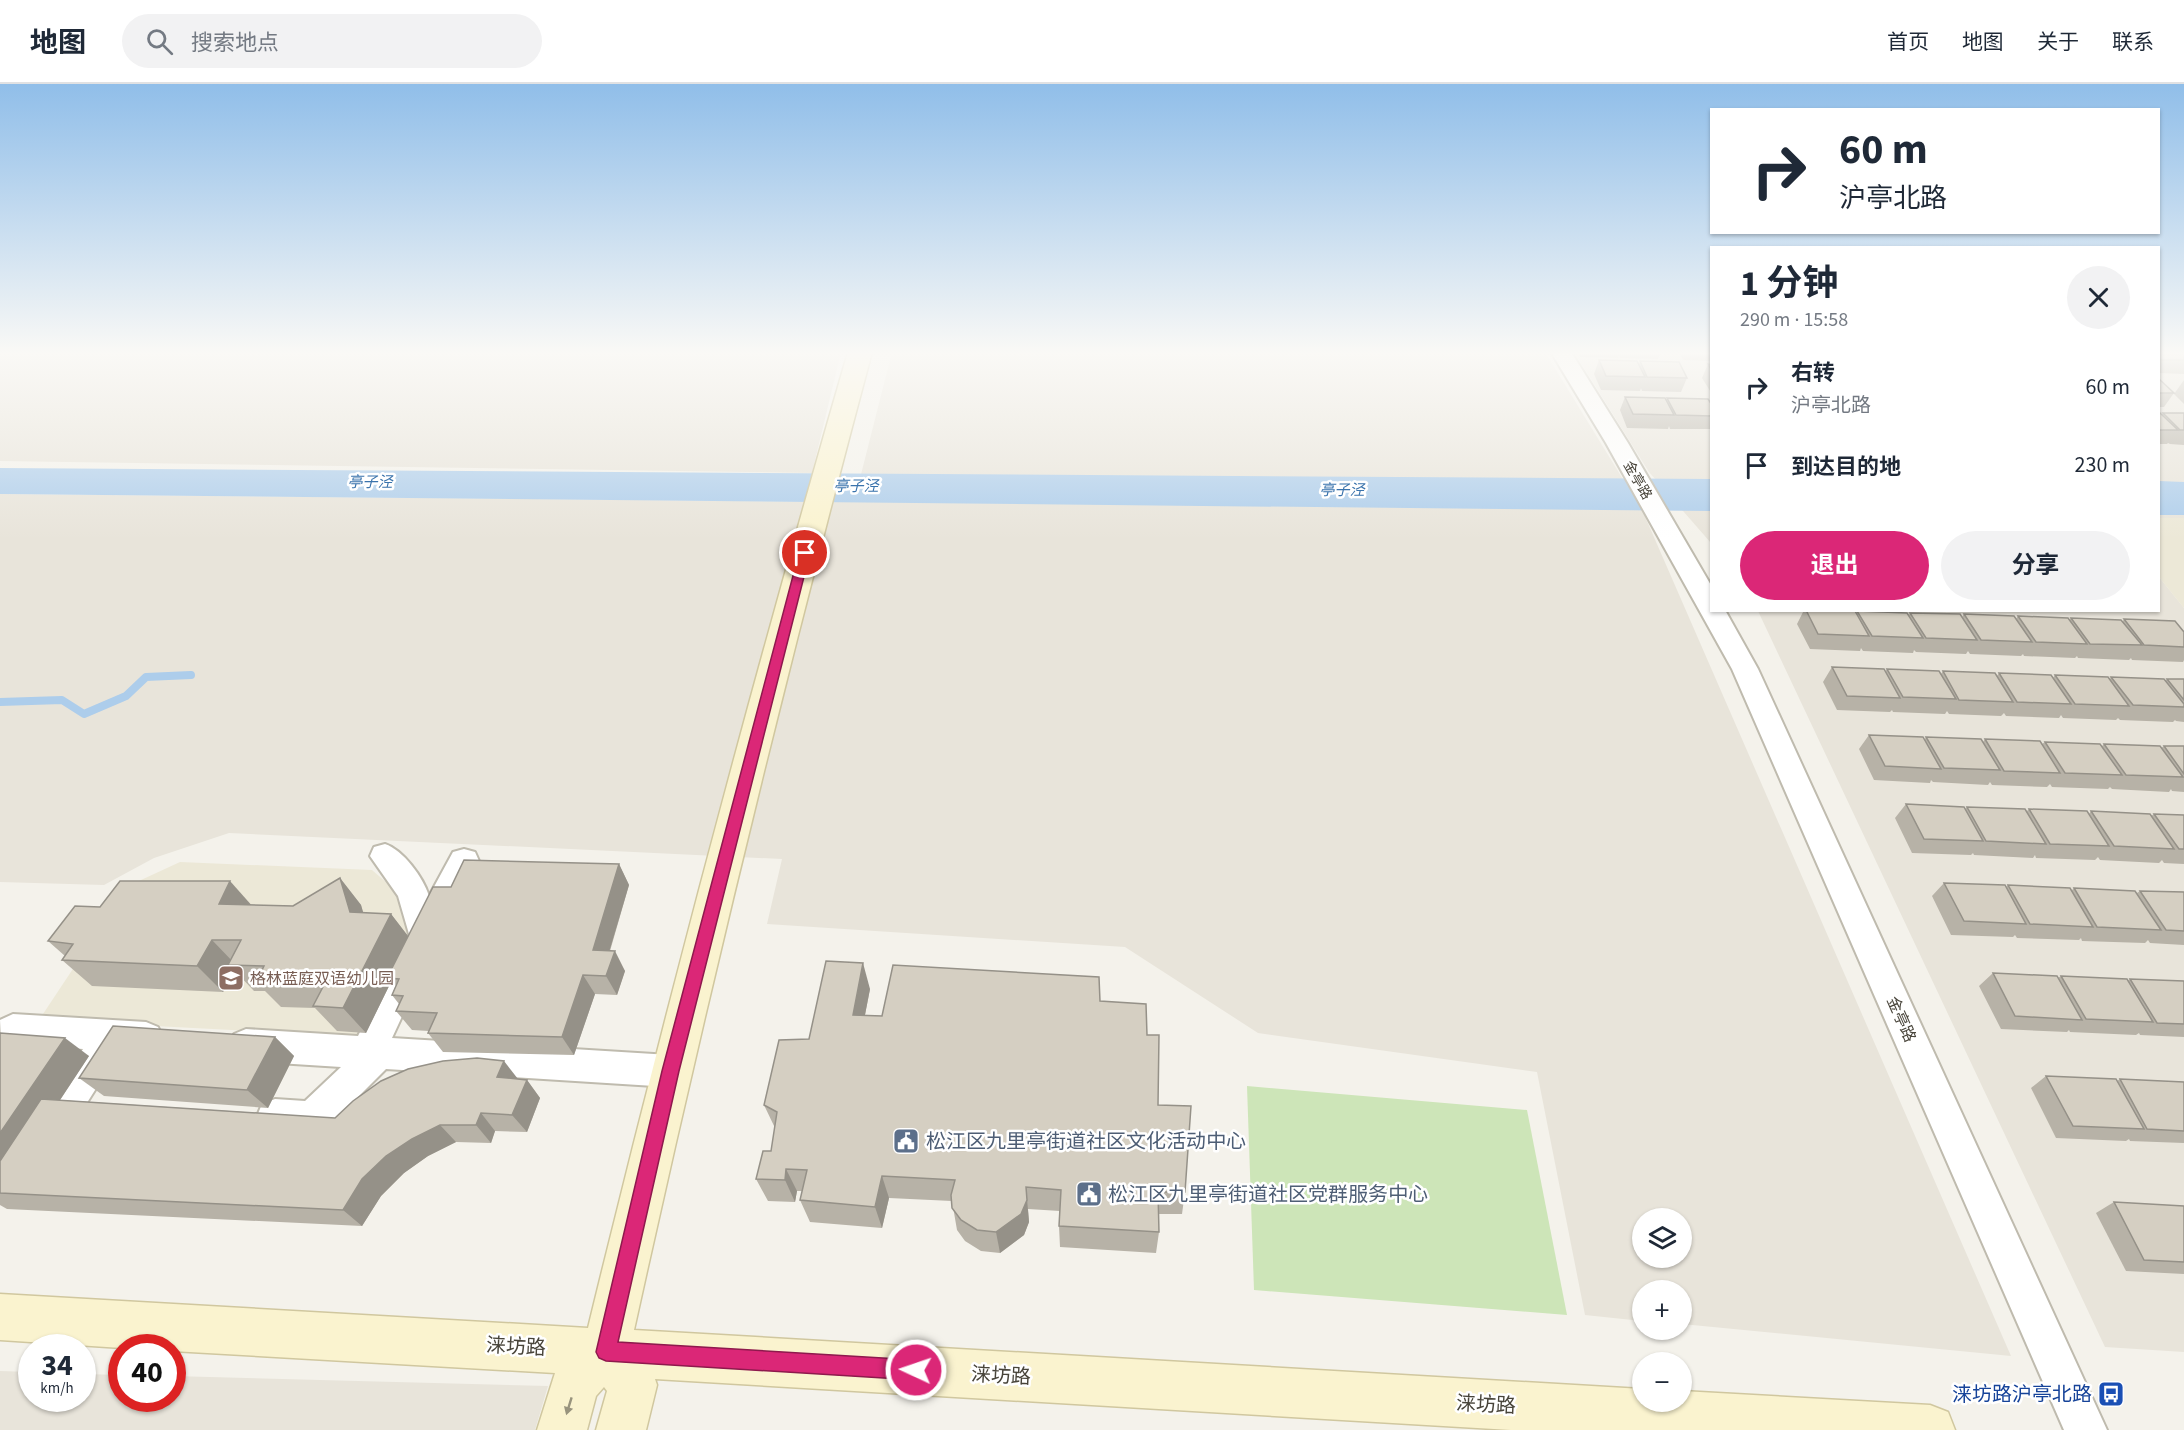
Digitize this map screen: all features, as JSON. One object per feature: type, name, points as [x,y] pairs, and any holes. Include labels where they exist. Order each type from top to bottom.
[{"type":"street","points":[[562,1430],[576,1382],[606,1352],[670,1071],[842,415]]},
{"type":"street","name":"金亭路","points":[[1599,415],[1710,606]]},
{"type":"street","name":"金亭路","points":[[1713,612],[1750,680],[2086,1430]]},
{"type":"street","points":[[385,856],[411,891],[425,934]]},
{"type":"street","points":[[241,1115],[312,1118],[374,1053],[425,934],[464,861]]},
{"type":"street","points":[[13,1029],[181,1041]]},
{"type":"street","points":[[32,1156],[111,1036]]},
{"type":"street","points":[[216,1043],[670,1071]]},
{"type":"street","points":[[63,1108],[99,1109]]},
{"type":"street","name":"涞坊路","points":[[0,1317],[1930,1430]]},
{"type":"street","points":[[606,1352],[633,1385],[621,1430]]},
{"type":"shaded area","points":[[0,415],[826,415],[812,473],[0,461]]},
{"type":"shaded area","points":[[876,415],[1583,415],[1643,512],[2011,1356],[1692,1325],[1692,1280],[1632,1280],[1632,1320],[1585,1315],[1537,1072],[1258,1033],[1125,947],[767,924],[782,859],[229,833],[154,858],[104,885],[0,882],[0,494],[854,502]]},
{"type":"shaded area","points":[[1613,415],[1710,415],[1710,542],[1649,472]]},
{"type":"shaded area","points":[[2160,415],[2184,415],[2184,518],[2160,518]]},
{"type":"shaded area","points":[[2160,518],[2184,518],[2184,608],[2160,578]]},
{"type":"shaded area","points":[[2160,578],[2184,608],[2184,1352],[2105,1347],[1758,612],[2160,612]]},
{"type":"shaded area","name":"格林蓝庭双语幼儿园","points":[[180,862],[372,870],[402,896],[415,936],[366,1037],[39,1020],[128,886]]},
{"type":"shaded area","points":[[0,1371],[18,1372],[18,1412],[96,1412],[96,1374],[108,1375],[108,1412],[186,1412],[186,1376],[548,1386],[535,1430],[0,1430]]},
{"type":"green space","points":[[1247,1086],[1527,1110],[1567,1315],[1254,1290]]},
{"type":"water","name":"亭子泾","points":[[0,468],[1710,479],[1710,511],[0,494]]},
{"type":"water","points":[[2160,481],[2184,482],[2184,515],[2160,515]]},
{"type":"building","points":[[2160,415],[2162,415],[2178,430],[2160,430]]},
{"type":"building","points":[[2165,415],[2184,415],[2184,430],[2180,430]]},
{"type":"building","points":[[1807,612],[1856,612],[1869,636],[1818,634]]},
{"type":"building","points":[[1858,612],[1907,613],[1923,638],[1872,636]]},
{"type":"building","points":[[1910,613],[1960,614],[1977,640],[1926,638]]},
{"type":"building","points":[[1964,614],[2014,616],[2032,642],[1981,640]]},
{"type":"building","points":[[2018,616],[2068,618],[2087,644],[2036,642]]},
{"type":"building","points":[[2071,618],[2121,620],[2142,645],[2090,644]]},
{"type":"building","points":[[2124,619],[2175,621],[2184,632],[2184,647],[2144,645]]},
{"type":"building","points":[[1832,667],[1884,669],[1900,698],[1847,696]]},
{"type":"building","points":[[1887,669],[1939,671],[1956,699],[1903,697]]},
{"type":"building","points":[[1943,671],[1995,673],[2013,702],[1959,700]]},
{"type":"building","points":[[1999,673],[2051,675],[2071,704],[2017,702]]},
{"type":"building","points":[[2055,675],[2108,677],[2129,706],[2075,704]]},
{"type":"building","points":[[2111,677],[2164,679],[2184,707],[2133,705]]},
{"type":"building","points":[[2167,679],[2184,679],[2184,700]]},
{"type":"building","points":[[1869,735],[1923,737],[1941,769],[1885,766]]},
{"type":"building","points":[[1926,737],[1981,739],[2000,770],[1944,768]]},
{"type":"building","points":[[1985,739],[2040,741],[2060,773],[2004,771]]},
{"type":"building","points":[[2045,742],[2100,744],[2122,775],[2065,773]]},
{"type":"building","points":[[2104,744],[2160,746],[2183,777],[2126,775]]},
{"type":"building","points":[[2164,746],[2184,746],[2184,774]]},
{"type":"building","points":[[1906,804],[1964,807],[1983,841],[1924,839]]},
{"type":"building","points":[[1967,807],[2025,809],[2046,844],[1986,841]]},
{"type":"building","points":[[2029,809],[2087,811],[2109,846],[2050,844]]},
{"type":"building","points":[[2091,811],[2150,814],[2174,849],[2114,846]]},
{"type":"building","points":[[2154,814],[2184,815],[2184,849],[2179,849]]},
{"type":"building","points":[[464,860],[619,864],[593,950],[615,951],[606,976],[583,975],[562,1037],[428,1033],[437,1013],[396,1011],[403,996],[392,995],[399,979],[387,978],[433,887],[451,887]]},
{"type":"building","points":[[340,878],[350,912],[391,914],[343,1008],[313,1006],[325,983],[256,982],[264,966],[228,965],[241,940],[212,940],[197,966],[62,960],[73,944],[48,941],[75,906],[100,907],[120,881],[230,881],[219,904],[293,906]]},
{"type":"building","points":[[1944,883],[2005,885],[2026,924],[1964,921]]},
{"type":"building","points":[[2008,885],[2070,888],[2093,927],[2030,924]]},
{"type":"building","points":[[2074,888],[2135,891],[2161,930],[2097,927]]},
{"type":"building","points":[[2140,891],[2184,892],[2184,931],[2166,930]]},
{"type":"building","points":[[826,961],[863,963],[853,1015],[882,1016],[893,965],[1099,977],[1100,1001],[1146,1004],[1147,1035],[1159,1035],[1158,1105],[1191,1106],[1185,1192],[1158,1192],[1159,1232],[1059,1226],[1061,1190],[1026,1187],[1027,1200],[1021,1214],[996,1232],[977,1230],[961,1220],[952,1208],[951,1195],[955,1180],[882,1176],[875,1207],[800,1200],[807,1170],[786,1169],[785,1180],[756,1179],[763,1151],[771,1151],[777,1112],[764,1105],[779,1040],[809,1039]]},
{"type":"building","points":[[1993,973],[2057,976],[2082,1020],[2015,1016]]},
{"type":"building","points":[[2061,976],[2127,979],[2153,1022],[2086,1019]]},
{"type":"building","points":[[2130,979],[2184,981],[2184,1024],[2157,1023]]},
{"type":"building","points":[[113,1026],[275,1037],[247,1090],[79,1078]]},
{"type":"building","points":[[0,1033],[65,1038],[0,1133]]},
{"type":"building","points":[[477,1058],[504,1061],[497,1077],[527,1080],[512,1115],[481,1113],[476,1125],[440,1125],[412,1139],[386,1156],[362,1179],[343,1210],[0,1193],[0,1161],[41,1099],[335,1118],[353,1101],[381,1081],[408,1069],[443,1061]]},
{"type":"building","points":[[2046,1076],[2116,1079],[2144,1129],[2073,1126]]},
{"type":"building","points":[[2120,1079],[2184,1082],[2184,1131],[2147,1129]]},
{"type":"building","points":[[2114,1202],[2184,1206],[2184,1262],[2144,1260]]},
{"type":"waterway","points":[[0,702],[62,700],[84,714],[126,696],[146,677],[191,675]]},
{"type":"place","name":"格林蓝庭双语幼儿园","points":[[231,978]]},
{"type":"place","name":"松江区九里亭街道社区文化活动中心","points":[[906,1141]]},
{"type":"place","name":"松江区九里亭街道社区党群服务中心","points":[[1089,1194]]},
{"type":"place","name":"涞坊路沪亭北路","points":[[2111,1394]]},
{"type":"route","points":[[805,553],[670,1071],[606,1352],[916,1370]]}]
